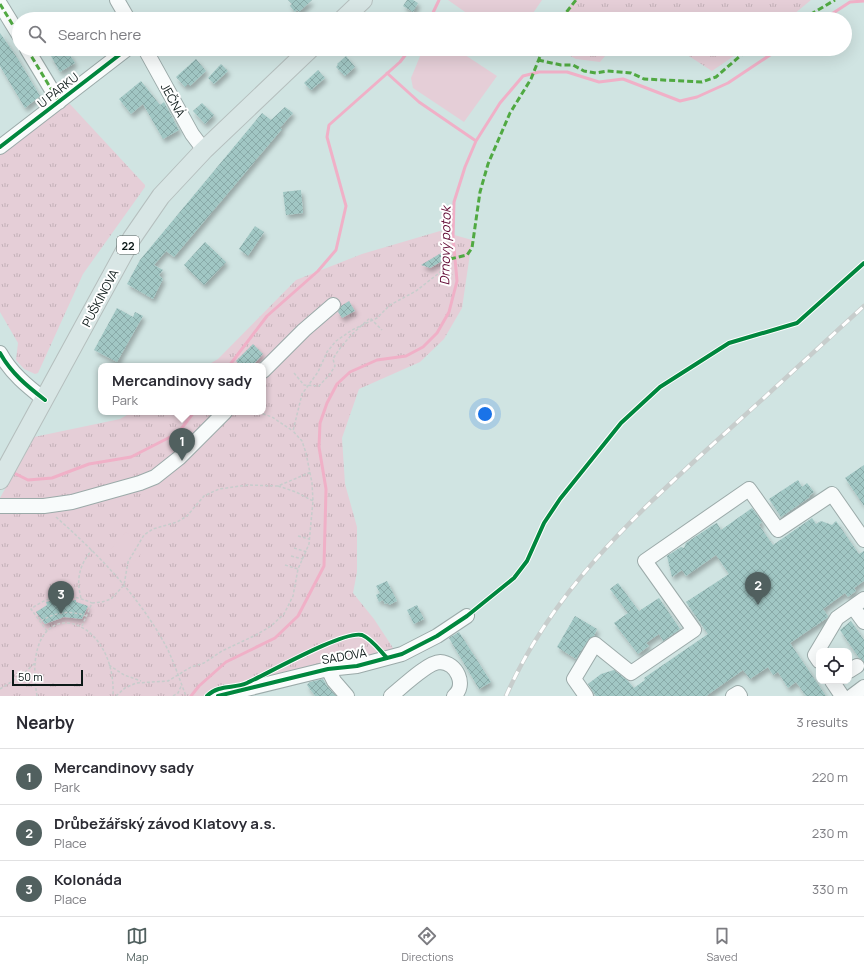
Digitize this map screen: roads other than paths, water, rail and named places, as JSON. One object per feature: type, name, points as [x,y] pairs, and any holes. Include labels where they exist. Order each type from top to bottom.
[{"type":"main road","points":[[350,12],[363,0]]},
{"type":"main road","name":"PUŠKINOVA","points":[[0,480],[132,238],[161,196],[204,150],[303,56]]},
{"type":"street","points":[[117,0],[124,12]]},
{"type":"street","points":[[0,4],[12,24]]},
{"type":"street","points":[[31,56],[59,102]]},
{"type":"street","name":"U PARKU","points":[[0,147],[118,56]]},
{"type":"street","name":"JEČNÁ","points":[[148,56],[192,134],[204,150]]},
{"type":"street","points":[[266,369],[304,330],[333,305]]},
{"type":"street","points":[[0,353],[7,365],[20,381],[45,400]]},
{"type":"street","points":[[0,506],[44,506],[72,502],[140,483],[155,477],[179,458],[222,415]]},
{"type":"street","points":[[586,696],[574,679],[595,644],[631,673],[694,630],[645,561],[749,489],[778,530],[832,494],[864,540]]},
{"type":"street","points":[[819,648],[837,618],[858,603],[864,622]]},
{"type":"street","name":"SADOVÁ","points":[[218,696],[328,669],[357,666],[402,654],[436,636],[467,616]]},
{"type":"street","points":[[391,696],[429,666],[439,662],[449,665],[458,672],[461,682],[459,692],[454,696]]},
{"type":"street","points":[[328,669],[334,681],[346,696]]},
{"type":"street","points":[[835,684],[842,696]]},
{"type":"street","points":[[852,696],[864,687]]},
{"type":"street","points":[[733,696],[738,693],[740,696]]},
{"type":"waterway","points":[[433,12],[439,0]]},
{"type":"waterway","name":"Drnový potok","points":[[835,12],[850,2],[864,1]]},
{"type":"waterway","points":[[231,363],[267,316],[318,271],[336,250],[346,206],[327,137],[329,125],[400,62],[405,56]]},
{"type":"waterway","name":"Drnový potok","points":[[191,696],[199,686],[226,662],[275,638],[298,616],[324,566],[326,489],[319,447],[320,423],[327,403],[337,384],[350,372],[377,360],[406,356],[423,347],[437,333],[449,312],[457,281],[453,237],[454,202],[465,167],[476,141],[500,103],[523,76],[539,72],[567,72],[599,82],[623,79],[680,101],[697,97],[728,83],[768,56]]},
{"type":"waterway","points":[[387,73],[419,102],[476,141]]},
{"type":"waterway","points":[[14,473],[28,480],[52,478],[89,464],[131,457],[178,433],[192,415]]},
{"type":"railway","points":[[506,696],[525,658],[546,623],[570,591],[623,530],[681,473],[864,306]]},
{"type":"place","name":"Mercandinovy sady","points":[[182,461]]},
{"type":"place","name":"Drůbežářský závod Klatovy a.s.","points":[[758,605]]},
{"type":"place","name":"Kolonáda","points":[[61,614]]}]
